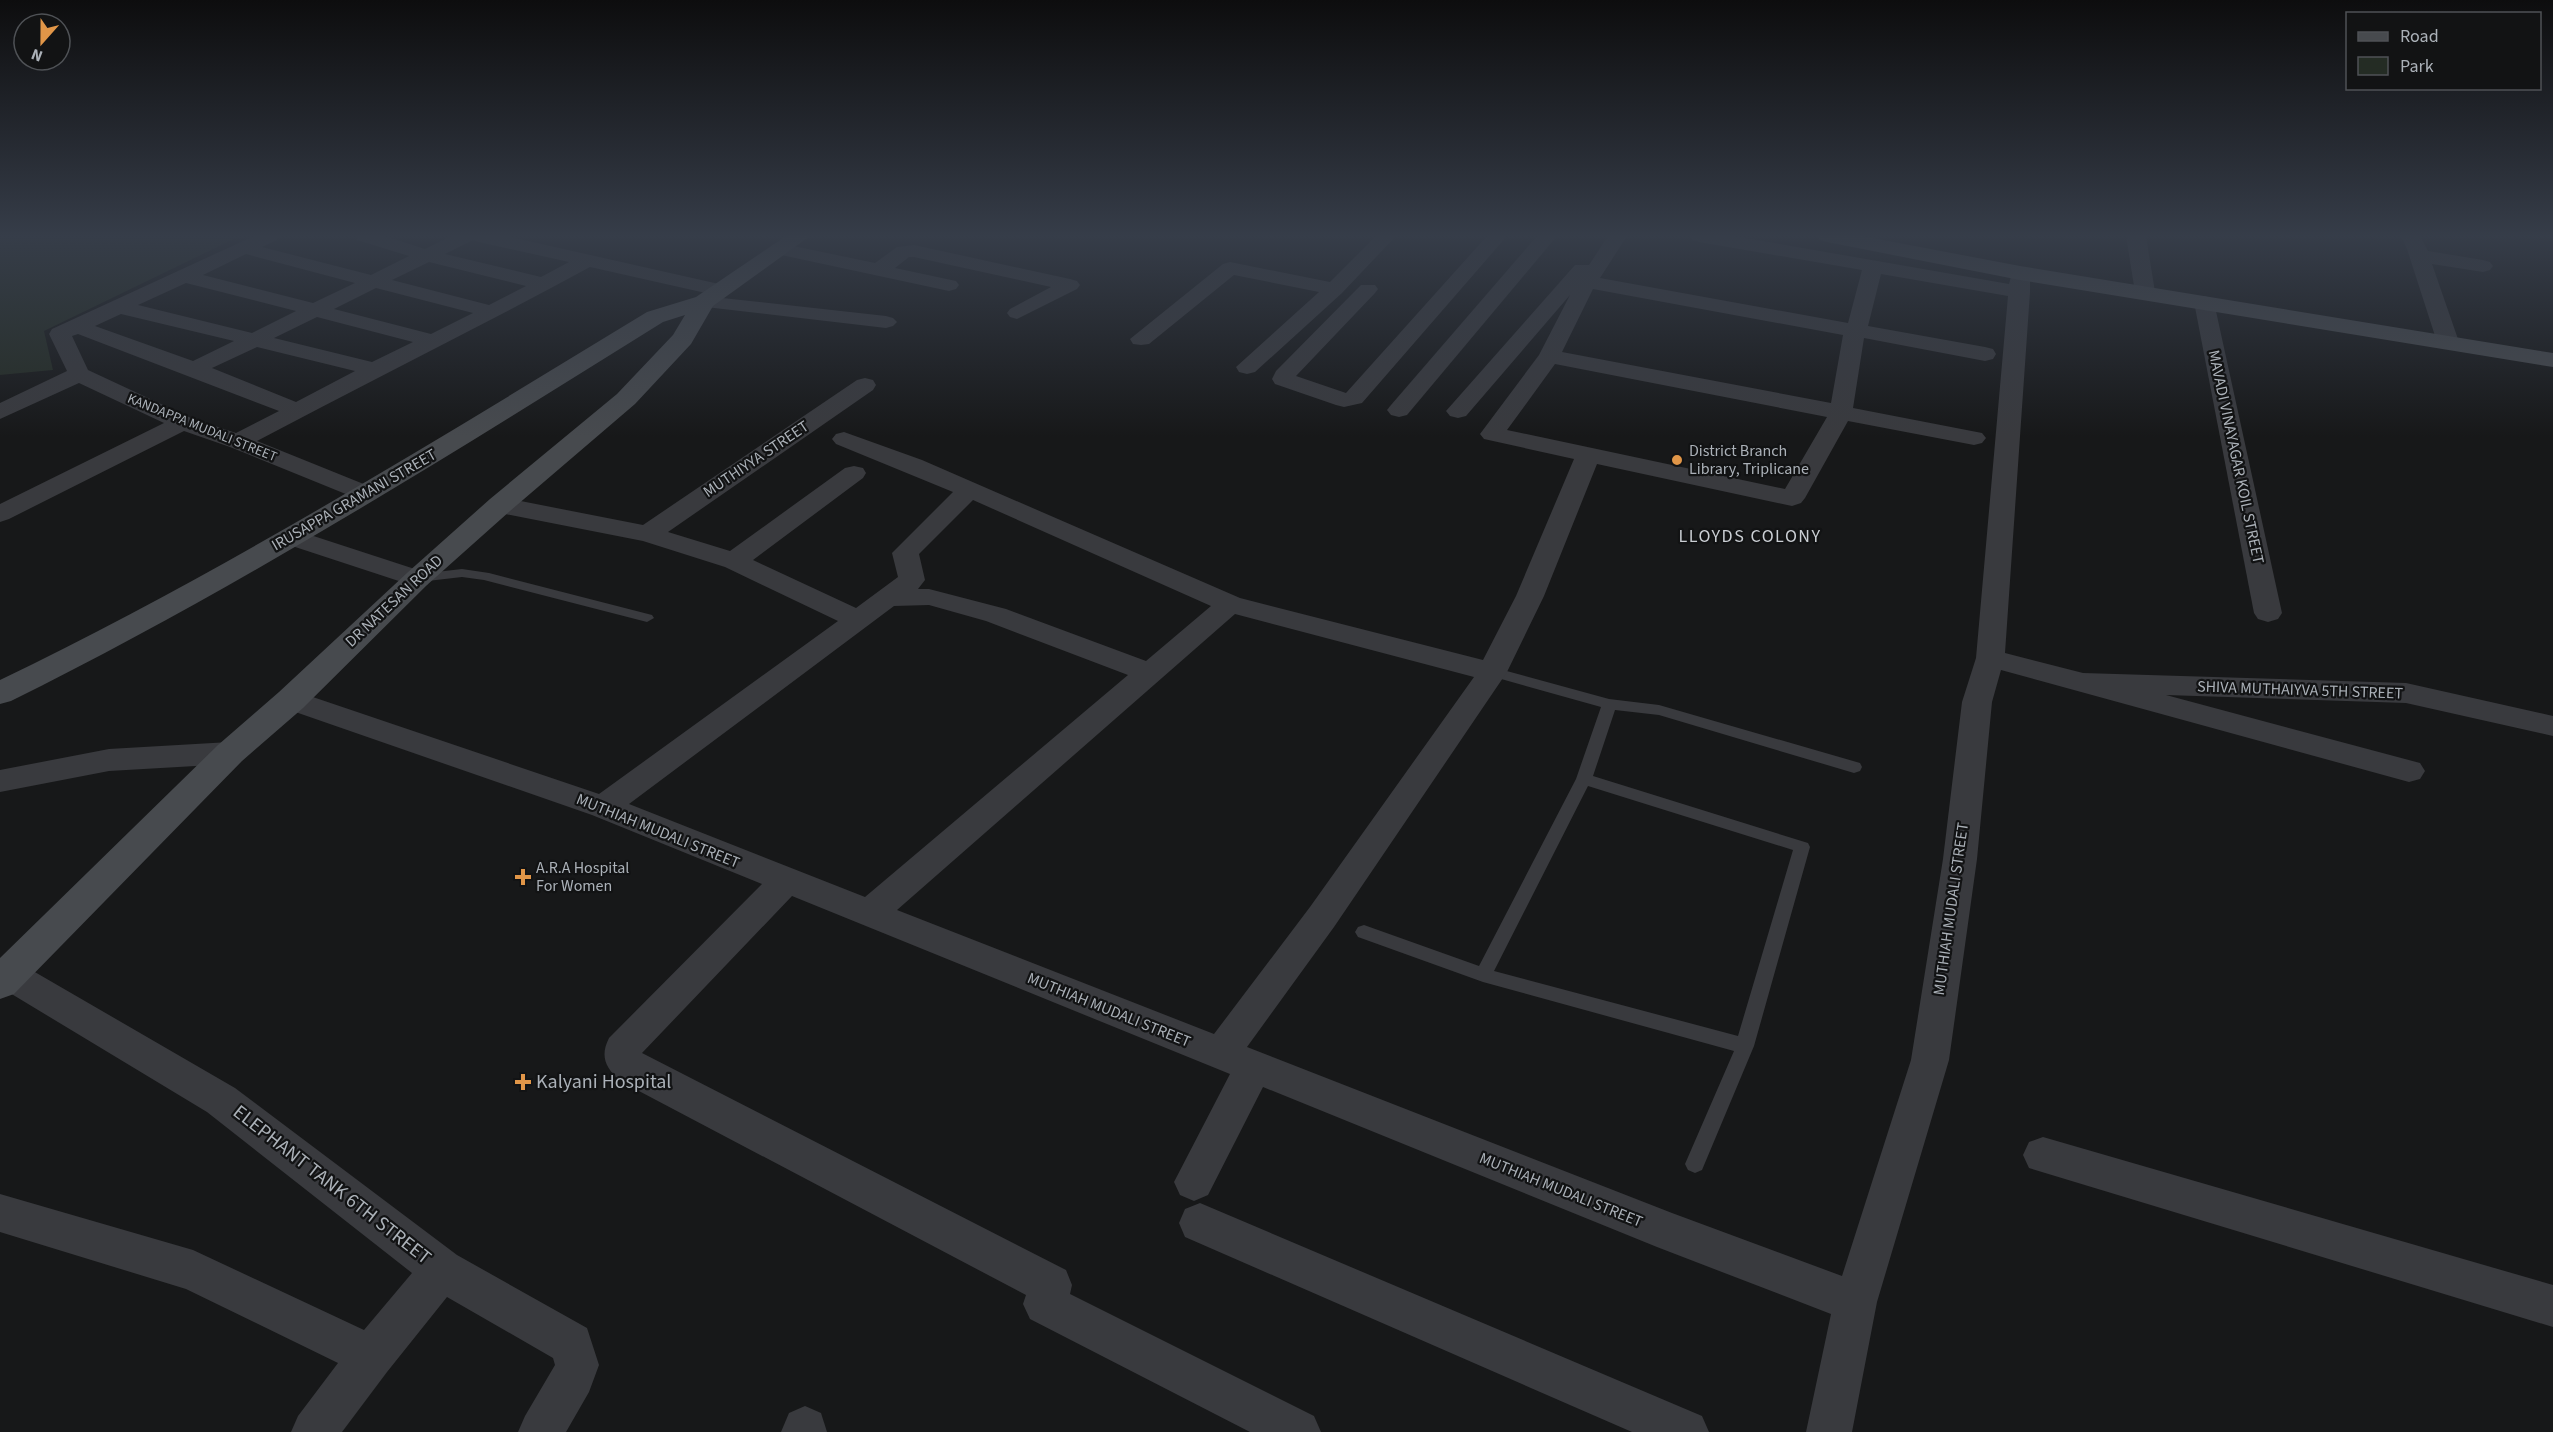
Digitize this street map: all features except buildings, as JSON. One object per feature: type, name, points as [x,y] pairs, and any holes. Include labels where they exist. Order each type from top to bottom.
[{"type":"street","points":[[68,330],[128,303]]},
{"type":"street","points":[[290,303],[434,341]]},
{"type":"street","points":[[194,369],[328,303]]},
{"type":"street","points":[[457,303],[492,312]]},
{"type":"street","points":[[238,442],[375,369],[509,303]]},
{"type":"street","name":"IRUSAPPA GRAMANI STREET","points":[[0,693],[92,648],[292,537],[367,494],[655,317],[693,303]]},
{"type":"street","name":"DR NATESAN ROAD","points":[[4,979],[230,753],[291,699],[417,579],[500,505],[626,399],[683,339],[707,303]]},
{"type":"street","points":[[758,303],[886,322]]},
{"type":"street","points":[[1017,313],[1036,303]]},
{"type":"street","points":[[1142,339],[1187,303]]},
{"type":"street","points":[[1247,368],[1320,303]]},
{"type":"street","points":[[1355,303],[1283,379],[1344,400],[1354,398],[1439,303]]},
{"type":"street","points":[[1399,410],[1491,303]]},
{"type":"street","points":[[1458,411],[1552,303]]},
{"type":"street","points":[[1576,303],[1549,356],[1492,434],[1792,498],[1841,412],[1854,331],[1856,331],[1863,303]]},
{"type":"street","points":[[1701,303],[1984,354]]},
{"type":"street","name":"MUTHIAH MUDALI STREET","points":[[291,699],[603,807],[785,882],[1236,1061],[1672,1233],[1855,1302],[1930,1060],[1960,859],[1977,702],[1990,658],[2018,303]]},
{"type":"street","name":"MAVADI VINAYAGAR KOIL STREET","points":[[2204,303],[2268,613]]},
{"type":"street","points":[[2209,303],[2553,360]]},
{"type":"street","points":[[2435,303],[2448,342]]},
{"type":"street","points":[[119,307],[375,369]]},
{"type":"street","points":[[68,330],[194,369],[299,411]]},
{"type":"street","points":[[0,412],[79,374],[68,330]]},
{"type":"street","points":[[1549,356],[1974,438]]},
{"type":"street","name":"KANDAPPA MUDALI STREET","points":[[79,374],[183,423],[238,442],[367,494]]},
{"type":"street","name":"MUTHIYYA STREET","points":[[648,534],[865,385]]},
{"type":"street","points":[[0,513],[183,423]]},
{"type":"street","points":[[844,439],[913,465],[1230,604],[1492,672]]},
{"type":"street","points":[[1588,454],[1530,597],[1492,672],[1322,917],[1236,1061],[1197,1203],[1686,1432]]},
{"type":"street","points":[[734,561],[854,473]]},
{"type":"street","points":[[603,807],[912,580],[905,553],[969,490]]},
{"type":"street","points":[[500,505],[648,534],[734,561],[858,620]]},
{"type":"street","points":[[292,537],[417,579]]},
{"type":"street","points":[[888,598],[929,597],[996,615],[1150,673]]},
{"type":"street","points":[[869,914],[1230,604]]},
{"type":"street","points":[[1990,658],[2409,771]]},
{"type":"street","name":"SHIVA MUTHAIYVA 5TH STREET","points":[[2080,683],[2406,693],[2553,726]]},
{"type":"street","points":[[0,781],[109,760],[230,753]]},
{"type":"street","points":[[785,882],[622,1049],[623,1060],[633,1070],[1051,1285],[1045,1304],[1298,1432]]},
{"type":"street","name":"ELEPHANT TANK 6TH STREET","points":[[4,979],[221,1100],[442,1270],[571,1344],[577,1365],[541,1432]]},
{"type":"street","points":[[2043,1155],[2553,1306]]},
{"type":"street","points":[[0,1213],[193,1271],[371,1356]]},
{"type":"street","points":[[314,1432],[371,1356],[442,1270]]},
{"type":"street","points":[[1829,1432],[1855,1302]]},
{"type":"lane","points":[[417,579],[462,573],[484,576],[647,618]]},
{"type":"lane","points":[[1492,672],[1609,704],[1659,710],[1854,767]]},
{"type":"lane","points":[[1483,975],[1584,779],[1609,704]]},
{"type":"lane","points":[[1584,779],[1802,847],[1745,1046],[1695,1164]]},
{"type":"lane","points":[[1364,932],[1483,975],[1745,1046]]},
{"type":"green space","points":[[0,303],[102,303],[44,331],[53,370],[0,375]]},
{"type":"place","name":"District Branch Library, Triplicane","points":[[1677,460]]},
{"type":"place","name":"A.R.A Hospital For Women","points":[[523,877]]},
{"type":"place","name":"Kalyani Hospital","points":[[523,1082]]},
{"type":"district","name":"LLOYDS COLONY","points":[[1750,536]]}]
